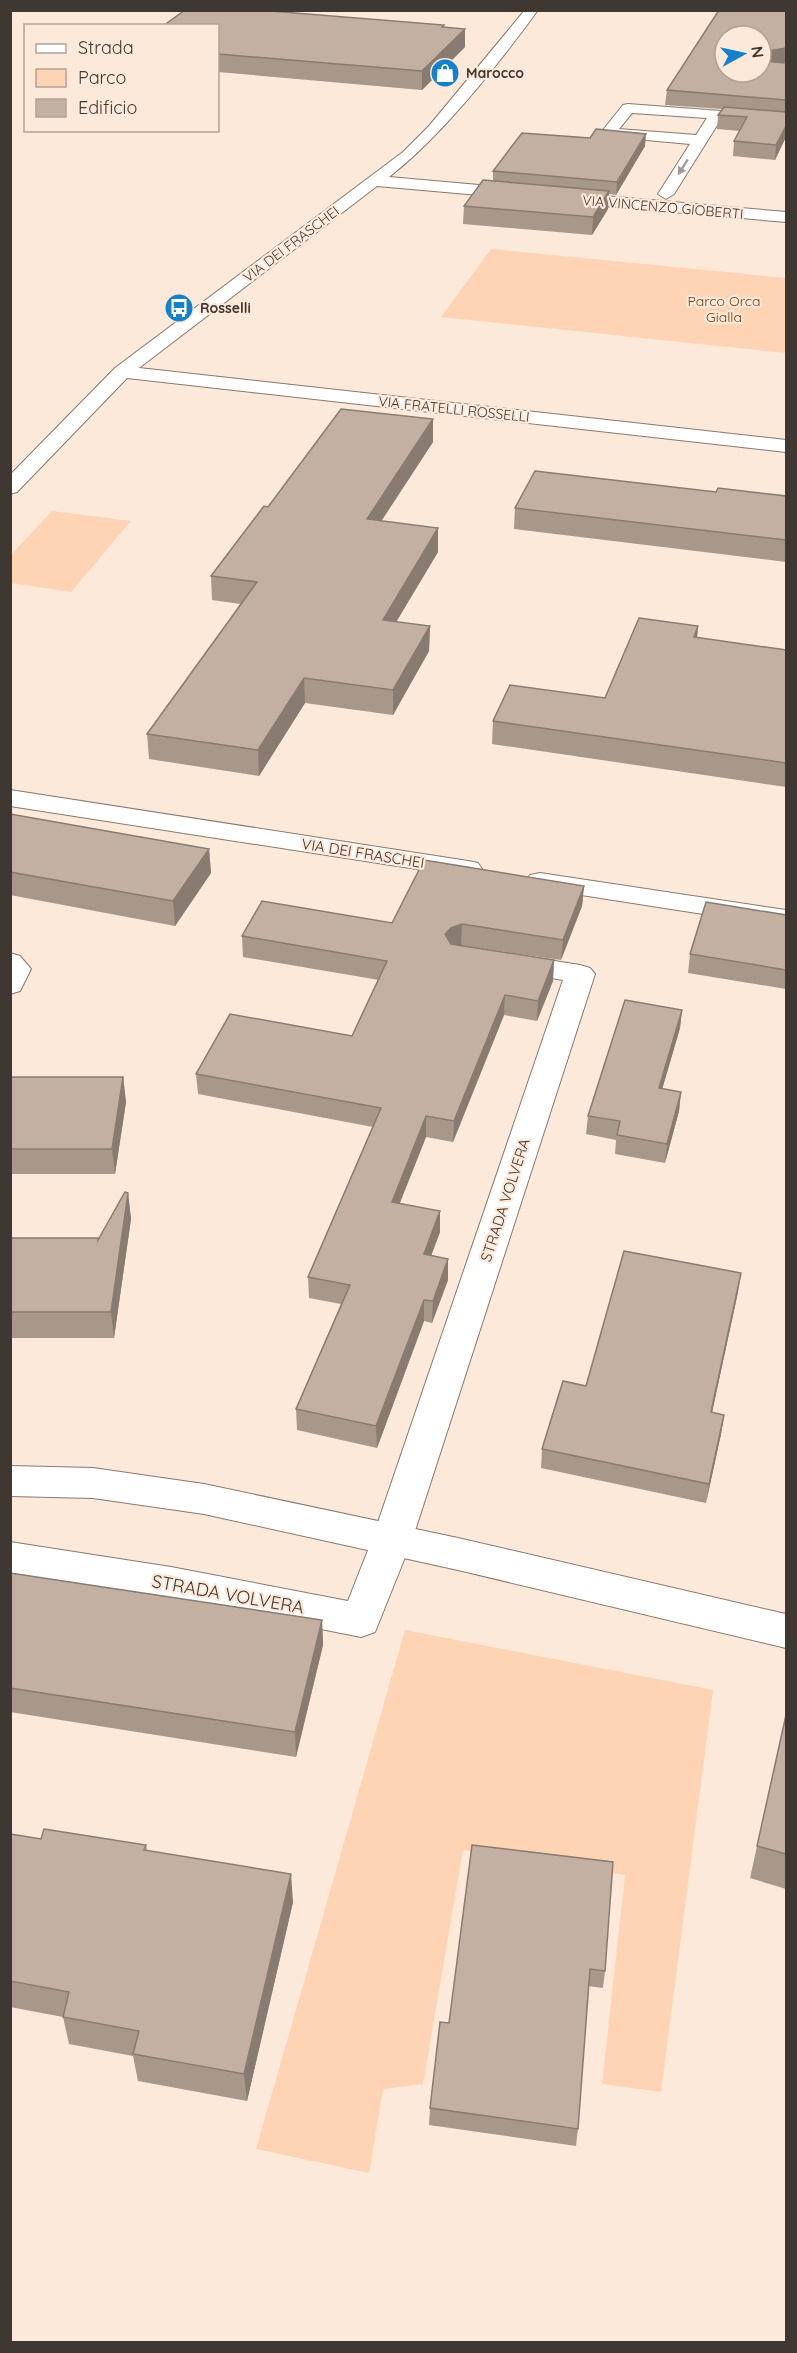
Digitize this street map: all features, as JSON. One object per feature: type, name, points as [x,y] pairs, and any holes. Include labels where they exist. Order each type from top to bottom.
[{"type":"street","name":"VIA DEI FRASCHEI","points":[[10,488],[122,372],[408,156],[434,129],[532,10]]},
{"type":"street","points":[[700,140],[608,133],[628,108],[786,120]]},
{"type":"street","name":"VIA VINCENZO GIOBERTI","points":[[666,194],[717,115]]},
{"type":"street","name":"VIA VINCENZO GIOBERTI","points":[[377,181],[786,217]]},
{"type":"street","name":"VIA VINCENZO GIOBERTI","points":[[505,194],[541,184],[786,202]]},
{"type":"street","name":"VIA FRATELLI ROSSELLI","points":[[122,372],[786,447]]},
{"type":"street","name":"VIA DEI FRASCHEI","points":[[10,798],[786,919]]},
{"type":"street","name":"STRADA VOLVERA","points":[[10,1558],[171,1583],[361,1620],[392,1540],[580,974],[485,959]]},
{"type":"street","points":[[10,962],[16,969],[10,985]]},
{"type":"street","points":[[10,1481],[93,1483],[204,1499],[786,1631]]},
{"type":"green space","name":"Parco Orca Gialla","points":[[491,249],[786,278],[786,353],[441,317]]},
{"type":"green space","points":[[52,511],[131,521],[71,592],[11,583],[11,555]]},
{"type":"green space","points":[[405,1630],[713,1690],[661,2092],[602,2084],[625,1875],[463,1850],[423,2084],[383,2089],[369,2173],[256,2149]]},
{"type":"building","points":[[185,10],[258,10],[444,25],[442,27],[465,29],[422,71],[219,54],[219,24],[166,24]]},
{"type":"building","points":[[719,10],[786,10],[786,48],[773,50],[773,24],[713,24],[713,84],[773,84],[773,62],[786,63],[786,100],[667,90]]},
{"type":"building","points":[[724,107],[786,112],[786,126],[776,145],[734,141],[747,117],[718,115]]},
{"type":"building","points":[[596,129],[646,134],[617,182],[493,171],[522,133],[590,138]]},
{"type":"building","points":[[483,180],[609,191],[593,217],[464,206]]},
{"type":"building","points":[[341,409],[433,419],[367,519],[438,528],[383,620],[430,626],[393,690],[304,678],[258,750],[147,734],[257,582],[211,576],[264,506],[268,507]]},
{"type":"building","points":[[535,471],[716,492],[718,488],[786,496],[786,540],[515,508]]},
{"type":"building","points":[[639,618],[698,626],[694,637],[786,650],[786,763],[493,721],[510,685],[605,698]]},
{"type":"building","points":[[10,814],[209,849],[173,901],[10,872]]},
{"type":"building","points":[[424,860],[584,886],[563,940],[462,924],[451,928],[445,934],[451,944],[554,960],[538,1001],[505,995],[454,1121],[426,1116],[392,1202],[440,1211],[424,1254],[448,1259],[433,1301],[424,1300],[376,1426],[296,1409],[350,1285],[308,1277],[381,1108],[196,1074],[230,1014],[352,1036],[387,961],[242,936],[262,901],[392,923]]},
{"type":"building","points":[[706,902],[786,915],[786,970],[690,954]]},
{"type":"building","points":[[625,1000],[682,1010],[659,1088],[681,1092],[667,1144],[617,1135],[620,1121],[588,1116]]},
{"type":"building","points":[[10,1077],[123,1077],[112,1149],[10,1149]]},
{"type":"building","points":[[125,1192],[128,1193],[111,1312],[10,1312],[10,1238],[98,1238],[98,1240]]},
{"type":"building","points":[[624,1251],[741,1273],[711,1412],[724,1415],[709,1484],[542,1449],[563,1381],[586,1386]]},
{"type":"building","points":[[10,1573],[322,1620],[295,1732],[10,1688]]},
{"type":"building","points":[[786,1715],[786,1854],[757,1846]]},
{"type":"building","points":[[44,1829],[146,1845],[144,1850],[291,1874],[244,2074],[133,2054],[139,2031],[63,2017],[69,1992],[10,1981],[10,1834],[41,1839]]},
{"type":"building","points":[[472,1845],[613,1862],[605,1971],[590,1969],[578,2129],[430,2108],[440,2022],[449,2023]]},
{"type":"place","name":"Marocco","points":[[445,73]]},
{"type":"place","name":"Rosselli","points":[[179,308]]}]
